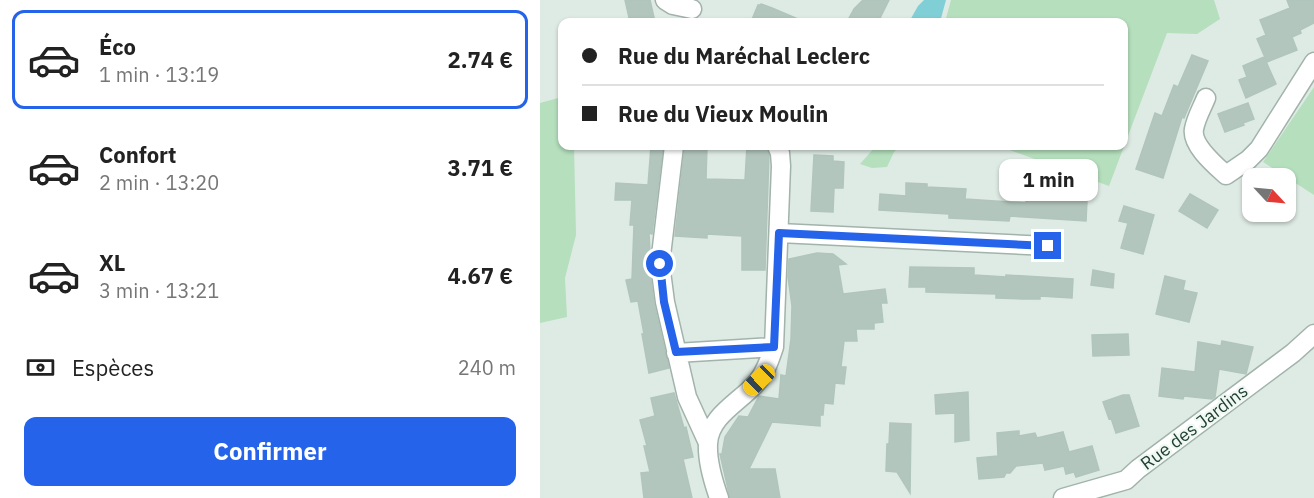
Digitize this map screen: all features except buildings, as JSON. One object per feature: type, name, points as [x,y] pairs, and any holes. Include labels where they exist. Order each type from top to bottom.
[{"type":"street","points":[[665,0],[693,11]]},
{"type":"street","points":[[1206,98],[1194,128],[1195,138],[1211,161],[1226,175],[1248,160],[1259,149],[1314,62]]},
{"type":"street","points":[[674,150],[660,264],[664,302],[687,397],[708,443]]},
{"type":"street","points":[[719,498],[712,476],[708,443],[710,431],[717,420],[759,380],[768,365],[774,347],[782,166],[779,150]]},
{"type":"street","points":[[779,233],[1048,246]]},
{"type":"street","name":"Rue des Jardins","points":[[1063,498],[1126,480],[1293,353],[1314,334]]},
{"type":"street","points":[[676,352],[774,347]]},
{"type":"green space","points":[[951,0],[1214,0],[1220,19],[1197,34],[1167,33],[1128,136],[1128,18],[946,18]]},
{"type":"green space","points":[[1314,87],[1314,195],[1296,183],[1296,168],[1272,168],[1263,162]]},
{"type":"green space","points":[[558,98],[558,150],[574,150],[576,235],[565,278],[567,317],[540,323],[540,103]]},
{"type":"green space","points":[[872,150],[896,150],[887,167],[872,168],[860,164]]},
{"type":"green space","points":[[1010,150],[1123,150],[1109,186]]},
{"type":"water","points":[[924,0],[946,0],[941,18],[911,18]]},
{"type":"route","points":[[660,264],[664,302],[676,352],[774,347],[779,233],[1048,246]]}]
